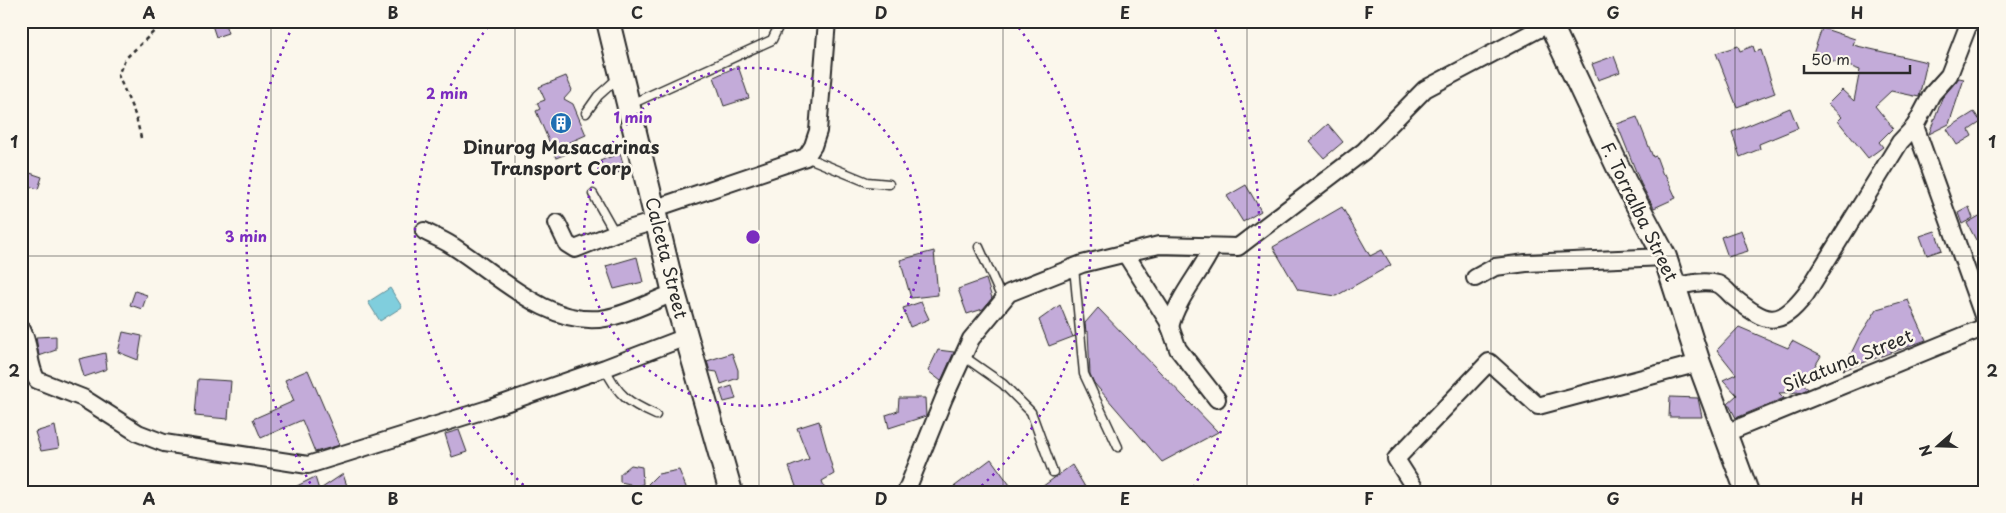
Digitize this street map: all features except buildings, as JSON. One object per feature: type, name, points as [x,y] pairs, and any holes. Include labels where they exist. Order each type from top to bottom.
[{"type":"street","name":"Calceta Street","points":[[608,21],[627,106],[674,293],[731,492]]},
{"type":"street","points":[[557,223],[567,244],[575,250],[655,215],[806,158],[813,146],[818,131],[827,21]]},
{"type":"street","points":[[1676,286],[1697,282],[1719,284],[1762,317],[1778,319],[1792,311],[1806,294],[1900,142],[1915,126],[1932,94],[1949,75],[1970,21]]},
{"type":"street","points":[[906,492],[944,398],[971,340],[1009,293],[1074,267],[1159,245],[1238,248],[1364,151],[1425,89],[1550,22]]},
{"type":"street","name":"F. Torralba Street","points":[[1550,22],[1625,182],[1665,257],[1676,286],[1699,363],[1747,492]]},
{"type":"street","points":[[1915,126],[1985,322]]},
{"type":"street","points":[[424,231],[452,245],[520,295],[553,311],[587,319],[606,318],[674,293]]},
{"type":"street","points":[[1170,327],[1173,316],[1204,267],[1212,248]]},
{"type":"street","points":[[1125,253],[1170,327],[1178,349],[1217,399]]},
{"type":"street","points":[[1475,278],[1495,267],[1526,263],[1665,257]]},
{"type":"street","name":"Sikatuna Street","points":[[1726,433],[1985,326]]},
{"type":"street","points":[[21,328],[27,340],[33,374],[37,380],[83,398],[138,433],[164,442],[194,448],[308,465],[488,409],[686,337]]},
{"type":"street","points":[[1417,492],[1396,459],[1489,362],[1538,406],[1699,363]]},
{"type":"lane","points":[[627,106],[689,79],[720,62],[772,40],[781,21]]},
{"type":"lane","points":[[586,113],[598,96],[620,76]]},
{"type":"lane","points":[[806,158],[867,182],[889,184]]},
{"type":"lane","points":[[593,194],[615,233]]},
{"type":"lane","points":[[979,247],[1002,301]]},
{"type":"lane","points":[[1074,267],[1084,374],[1118,447]]},
{"type":"lane","points":[[963,356],[1003,384],[1031,412],[1053,472]]},
{"type":"lane","points":[[605,368],[611,381],[629,403],[656,414]]},
{"type":"path","points":[[141,138],[136,117],[118,75],[125,59],[165,21]]},
{"type":"water","points":[[390,288],[402,307],[380,321],[368,302]]},
{"type":"place","name":"Dinurog Masacarinas Transport Corp","points":[[561,123]]}]
